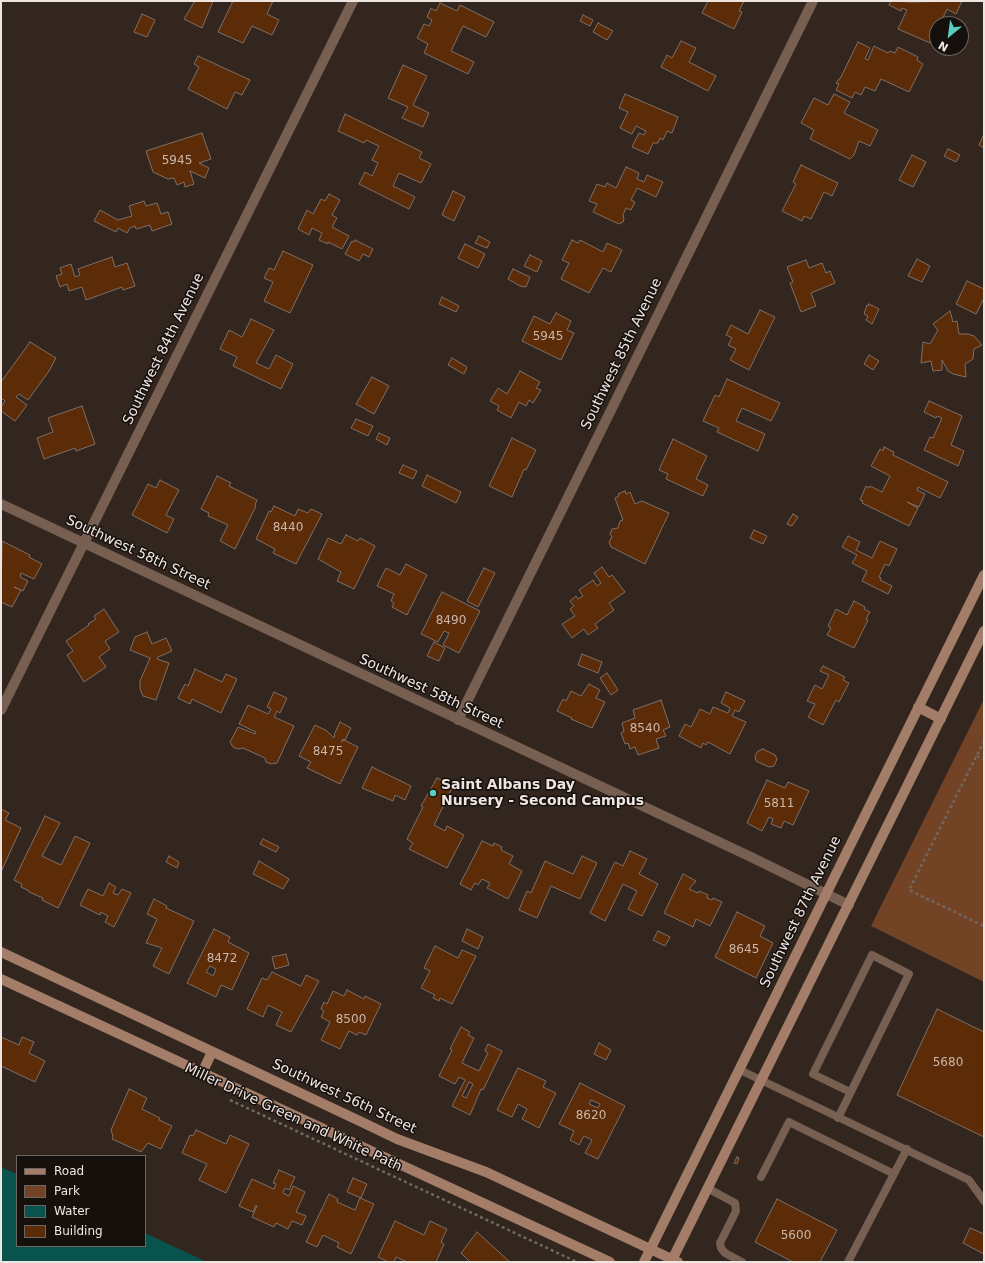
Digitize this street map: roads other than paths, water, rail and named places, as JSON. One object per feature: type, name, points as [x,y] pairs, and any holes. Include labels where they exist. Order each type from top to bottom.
[{"type":"main road","name":"Southwest 87th Avenue","points":[[644,1262],[918,707],[982,581]]},
{"type":"main road","points":[[674,1261],[984,631]]},
{"type":"main road","points":[[918,707],[941,718]]},
{"type":"main road","name":"Southwest 56th Street","points":[[1,952],[391,1136],[486,1172],[674,1261]]},
{"type":"main road","points":[[1,979],[610,1262]]},
{"type":"main road","points":[[202,1073],[212,1052]]},
{"type":"street","name":"Southwest 84th Avenue","points":[[1,710],[353,1]]},
{"type":"street","name":"Southwest 85th Avenue","points":[[458,720],[813,1]]},
{"type":"street","name":"Southwest 58th Street","points":[[1,504],[849,905]]},
{"type":"lane","points":[[838,1118],[909,974],[872,955],[813,1074],[850,1092]]},
{"type":"lane","points":[[740,1070],[969,1180],[984,1201]]},
{"type":"lane","points":[[761,1177],[790,1122],[894,1174]]},
{"type":"lane","points":[[848,1262],[907,1149]]},
{"type":"lane","points":[[709,1189],[735,1203],[736,1211],[720,1243],[721,1248],[725,1253],[742,1262]]},
{"type":"water","points":[[1,1167],[16,1174],[16,1247],[146,1247],[146,1233],[207,1262],[1,1262]]},
{"type":"place","name":"Saint Albans Day Nursery - Second Campus","points":[[433,793]]}]
